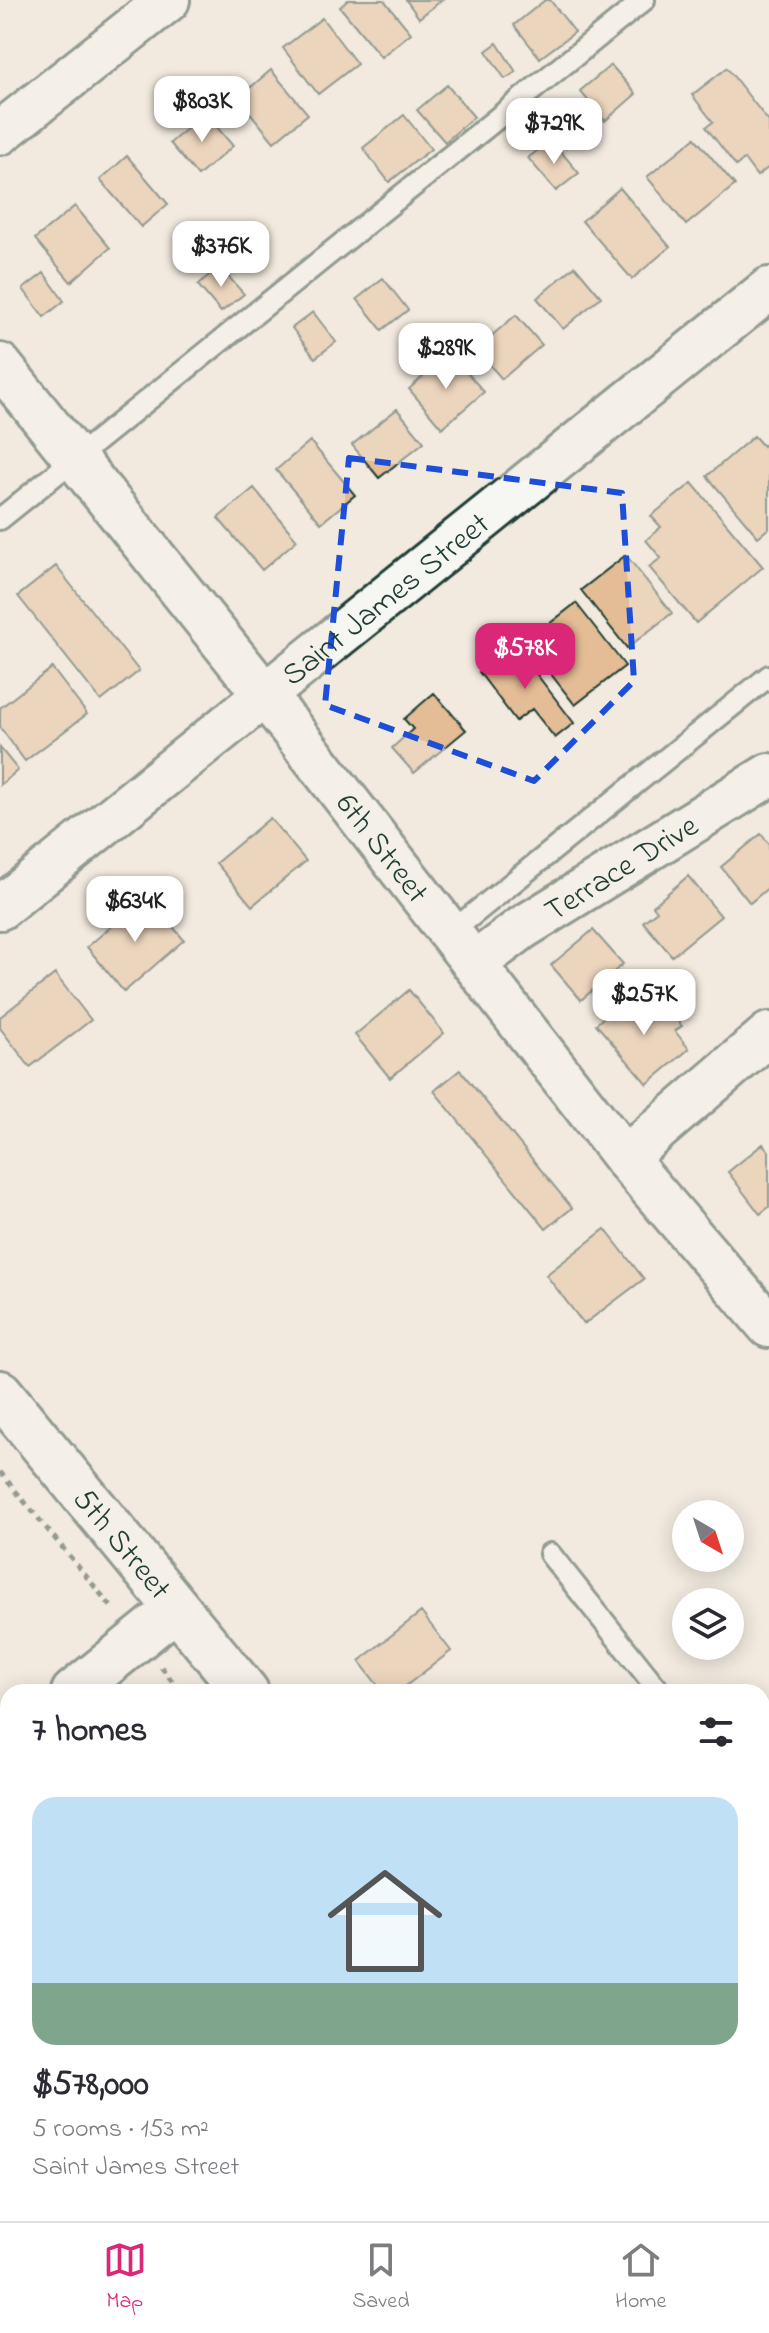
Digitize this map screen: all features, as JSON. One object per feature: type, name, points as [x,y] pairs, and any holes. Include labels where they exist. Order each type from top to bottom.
[{"type":"main road","name":"5th Street","points":[[0,1393],[239,1684]]},
{"type":"street","points":[[0,133],[168,0]]},
{"type":"street","name":"Saint James Street","points":[[4,896],[265,695],[769,289]]},
{"type":"street","name":"6th Street","points":[[0,365],[265,695],[625,1158],[769,1326]]},
{"type":"street","name":"Terrace Drive","points":[[462,948],[522,928],[769,775]]},
{"type":"street","points":[[625,1158],[764,1046]]},
{"type":"street","points":[[83,1684],[177,1608]]},
{"type":"lane","points":[[0,519],[644,0]]},
{"type":"lane","points":[[462,948],[769,676]]},
{"type":"lane","points":[[550,1554],[654,1684]]},
{"type":"path","points":[[0,1472],[175,1684]]},
{"type":"highlighted area","points":[[349,458],[622,493],[634,681],[534,781],[325,705]]},
{"type":"building","points":[[348,0],[384,0],[411,33],[381,57],[340,7]]},
{"type":"building","points":[[406,0],[442,0],[419,18]]},
{"type":"building","points":[[545,0],[550,0],[575,32],[540,58],[514,25]]},
{"type":"building","points":[[322,18],[357,64],[318,94],[283,48]]},
{"type":"building","points":[[497,43],[516,72],[505,79],[486,51]]},
{"type":"building","points":[[611,65],[636,94],[605,121],[580,91]]},
{"type":"building","points":[[727,68],[769,122],[769,167],[757,176],[744,159],[736,166],[706,127],[713,122],[692,95]]},
{"type":"building","points":[[271,70],[308,114],[274,142],[238,98]]},
{"type":"building","points":[[447,85],[474,117],[445,142],[417,110]]},
{"type":"building","points":[[205,113],[233,146],[198,176],[170,143]]},
{"type":"building","points":[[404,115],[431,149],[389,182],[363,148]]},
{"type":"building","points":[[695,138],[735,185],[686,225],[647,177]]},
{"type":"building","points":[[551,140],[579,173],[556,191],[528,158]]},
{"type":"building","points":[[127,156],[168,204],[141,227],[100,180]]},
{"type":"building","points":[[620,188],[670,247],[632,279],[582,221]]},
{"type":"building","points":[[75,206],[110,248],[71,282],[35,239]]},
{"type":"building","points":[[219,266],[244,294],[221,312],[198,285]]},
{"type":"building","points":[[575,266],[601,297],[563,329],[537,298]]},
{"type":"building","points":[[44,273],[64,301],[44,317],[23,289]]},
{"type":"building","points":[[383,278],[408,310],[382,330],[357,299]]},
{"type":"building","points":[[313,312],[336,342],[315,358],[292,328]]},
{"type":"building","points":[[516,315],[542,345],[502,379],[476,349]]},
{"type":"building","points":[[450,353],[484,392],[442,428],[409,389]]},
{"type":"building","points":[[397,409],[424,442],[379,478],[352,445]]},
{"type":"building","points":[[754,436],[763,446],[769,441],[769,528],[758,537],[707,476]]},
{"type":"building","points":[[310,441],[355,495],[321,523],[276,470]]},
{"type":"building","points":[[692,483],[763,567],[696,623],[649,567],[661,558],[646,540],[661,527],[651,516]]},
{"type":"building","points":[[254,488],[297,540],[262,570],[218,518]]},
{"type":"building","points":[[626,555],[672,613],[627,648],[581,590]]},
{"type":"building","points":[[56,566],[139,671],[101,701],[18,596]]},
{"type":"building","points":[[576,603],[625,666],[575,705],[526,642]]},
{"type":"building","points":[[515,646],[574,723],[555,738],[532,709],[516,721],[479,672]]},
{"type":"building","points":[[52,668],[87,714],[25,761],[0,727],[0,708]]},
{"type":"building","points":[[434,693],[466,730],[414,773],[392,748],[413,729],[404,719]]},
{"type":"building","points":[[0,748],[18,770],[0,785]]},
{"type":"building","points":[[270,818],[306,861],[252,906],[216,863]]},
{"type":"building","points":[[761,834],[769,844],[769,887],[750,903],[721,867]]},
{"type":"building","points":[[688,876],[721,916],[672,956],[643,922],[657,911],[653,906]]},
{"type":"building","points":[[147,896],[184,940],[124,992],[87,947]]},
{"type":"building","points":[[593,930],[623,964],[581,1000],[551,965]]},
{"type":"building","points":[[55,974],[91,1020],[30,1067],[0,1028],[0,1017]]},
{"type":"building","points":[[409,990],[444,1033],[390,1078],[355,1035]]},
{"type":"building","points":[[631,994],[646,1013],[661,1001],[682,1026],[675,1031],[689,1049],[647,1084],[596,1024]]},
{"type":"building","points":[[460,1070],[572,1208],[546,1229],[434,1091]]},
{"type":"building","points":[[763,1144],[769,1151],[769,1207],[760,1214],[728,1172]]},
{"type":"building","points":[[605,1229],[644,1279],[584,1324],[546,1275]]},
{"type":"building","points":[[421,1612],[451,1651],[408,1684],[377,1684],[359,1661]]}]
